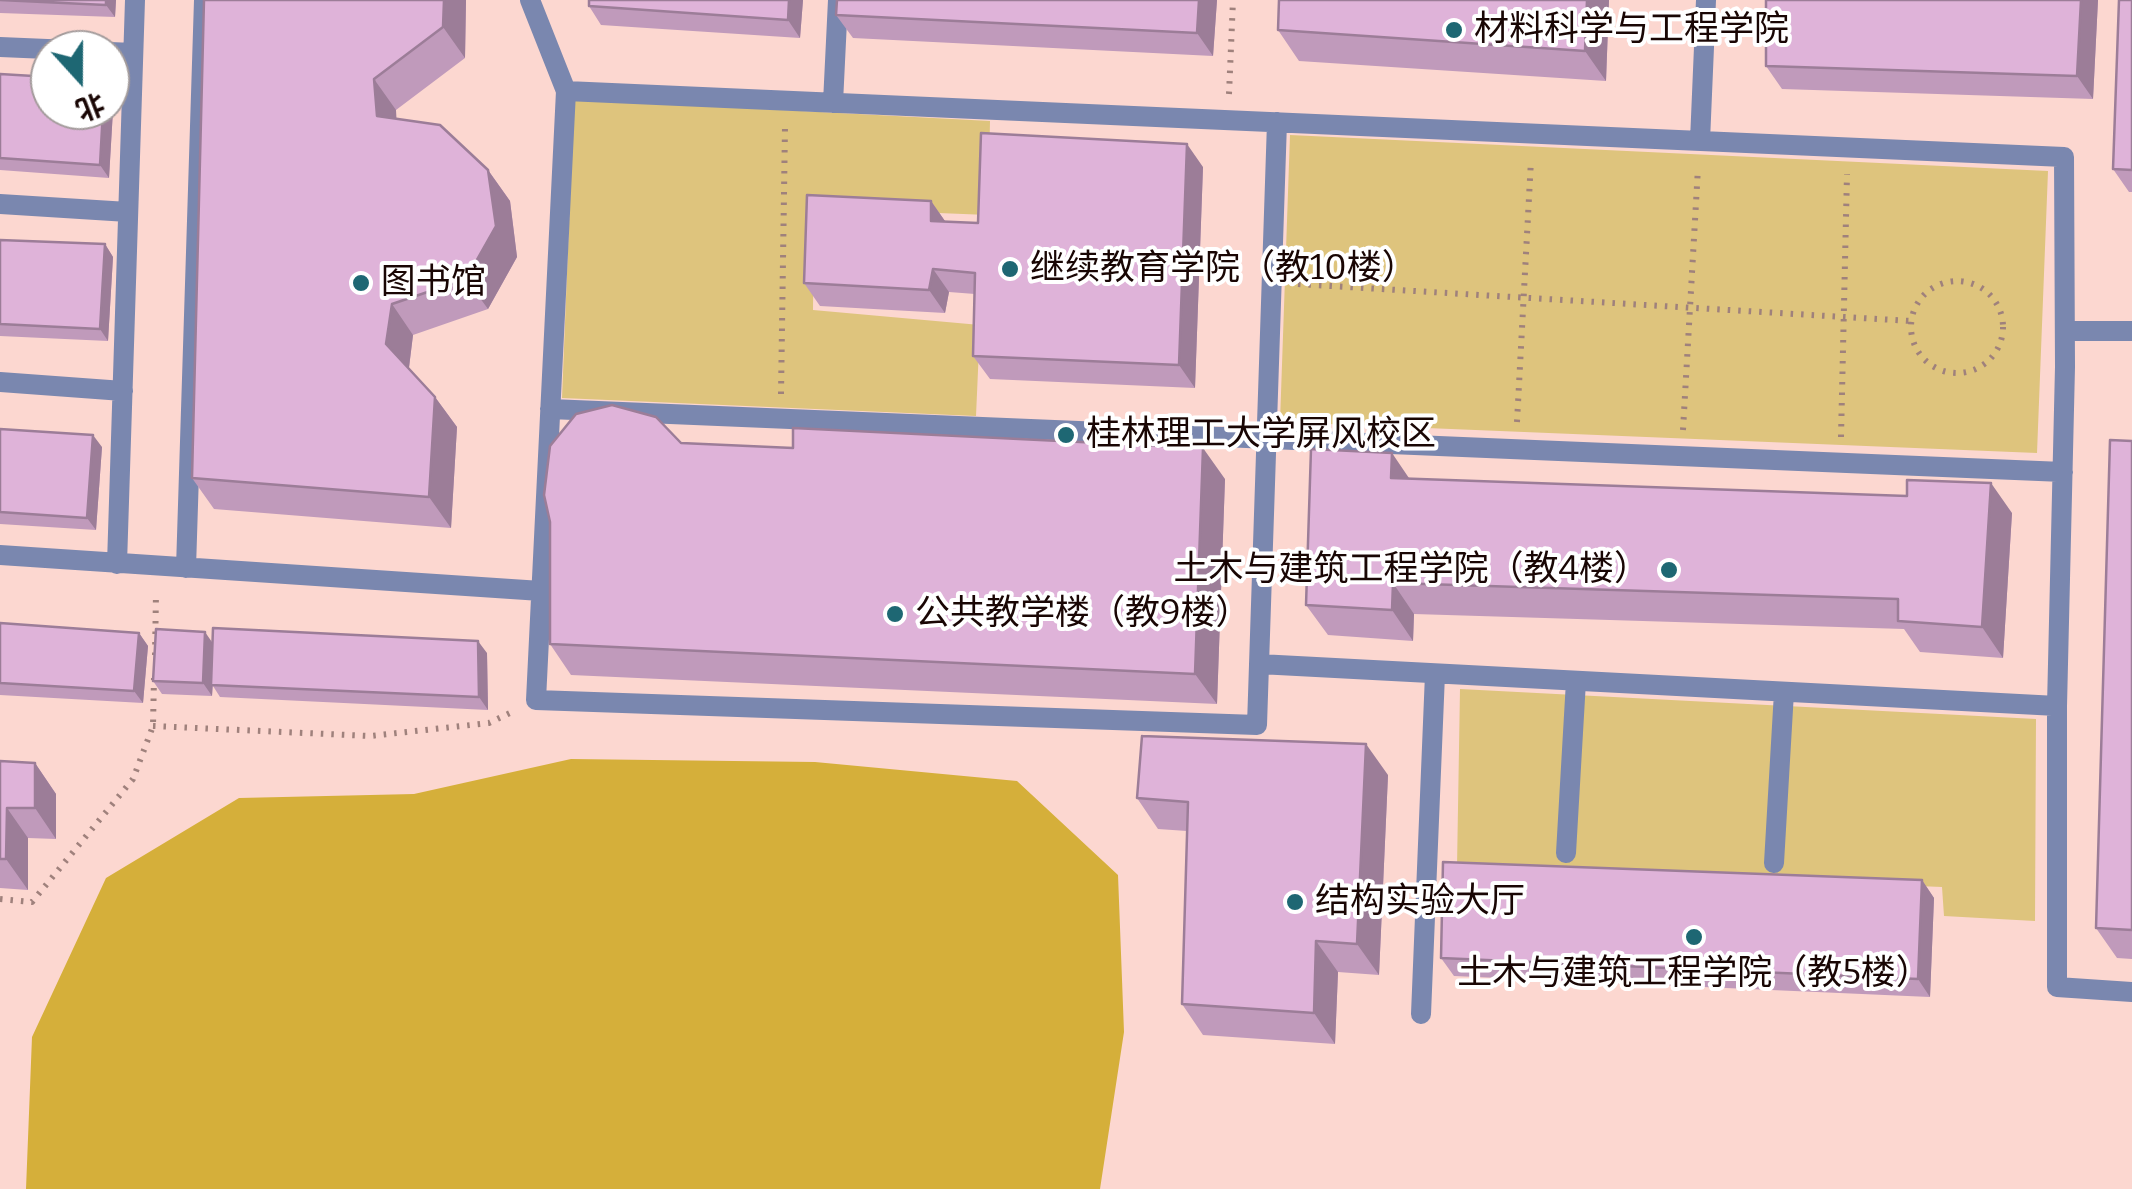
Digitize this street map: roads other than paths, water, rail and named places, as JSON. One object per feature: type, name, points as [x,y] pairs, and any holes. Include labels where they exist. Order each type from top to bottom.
[{"type":"lane","points":[[117,564],[135,0]]},
{"type":"lane","points":[[186,568],[204,0]]},
{"type":"lane","points":[[530,0],[566,91],[536,700],[1258,725],[1277,122]]},
{"type":"lane","points":[[833,103],[838,0]]},
{"type":"lane","points":[[1700,140],[1706,0]]},
{"type":"lane","points":[[0,46],[30,48]]},
{"type":"lane","points":[[566,91],[2064,156],[2065,331],[2057,706],[2058,987],[2132,992]]},
{"type":"lane","points":[[0,204],[128,212]]},
{"type":"lane","points":[[2065,331],[2132,331]]},
{"type":"lane","points":[[0,382],[122,391]]},
{"type":"lane","points":[[550,408],[2063,472]]},
{"type":"lane","points":[[0,555],[541,591]]},
{"type":"lane","points":[[1259,664],[2057,706]]},
{"type":"lane","points":[[1421,1014],[1435,674]]},
{"type":"lane","points":[[1566,853],[1576,681]]},
{"type":"lane","points":[[1774,863],[1784,692]]},
{"type":"place","name":"材料科学与工程学院","points":[[1454,30]]},
{"type":"place","name":"继续教育学院（教10楼）","points":[[1010,269]]},
{"type":"place","name":"图书馆","points":[[361,283]]},
{"type":"place","name":"桂林理工大学屏风校区","points":[[1066,435]]},
{"type":"place","name":"土木与建筑工程学院（教4楼）","points":[[1669,570]]},
{"type":"place","name":"公共教学楼（教9楼）","points":[[895,614]]},
{"type":"place","name":"结构实验大厅","points":[[1295,902]]},
{"type":"place","name":"土木与建筑工程学院（教5楼）","points":[[1694,937]]}]
